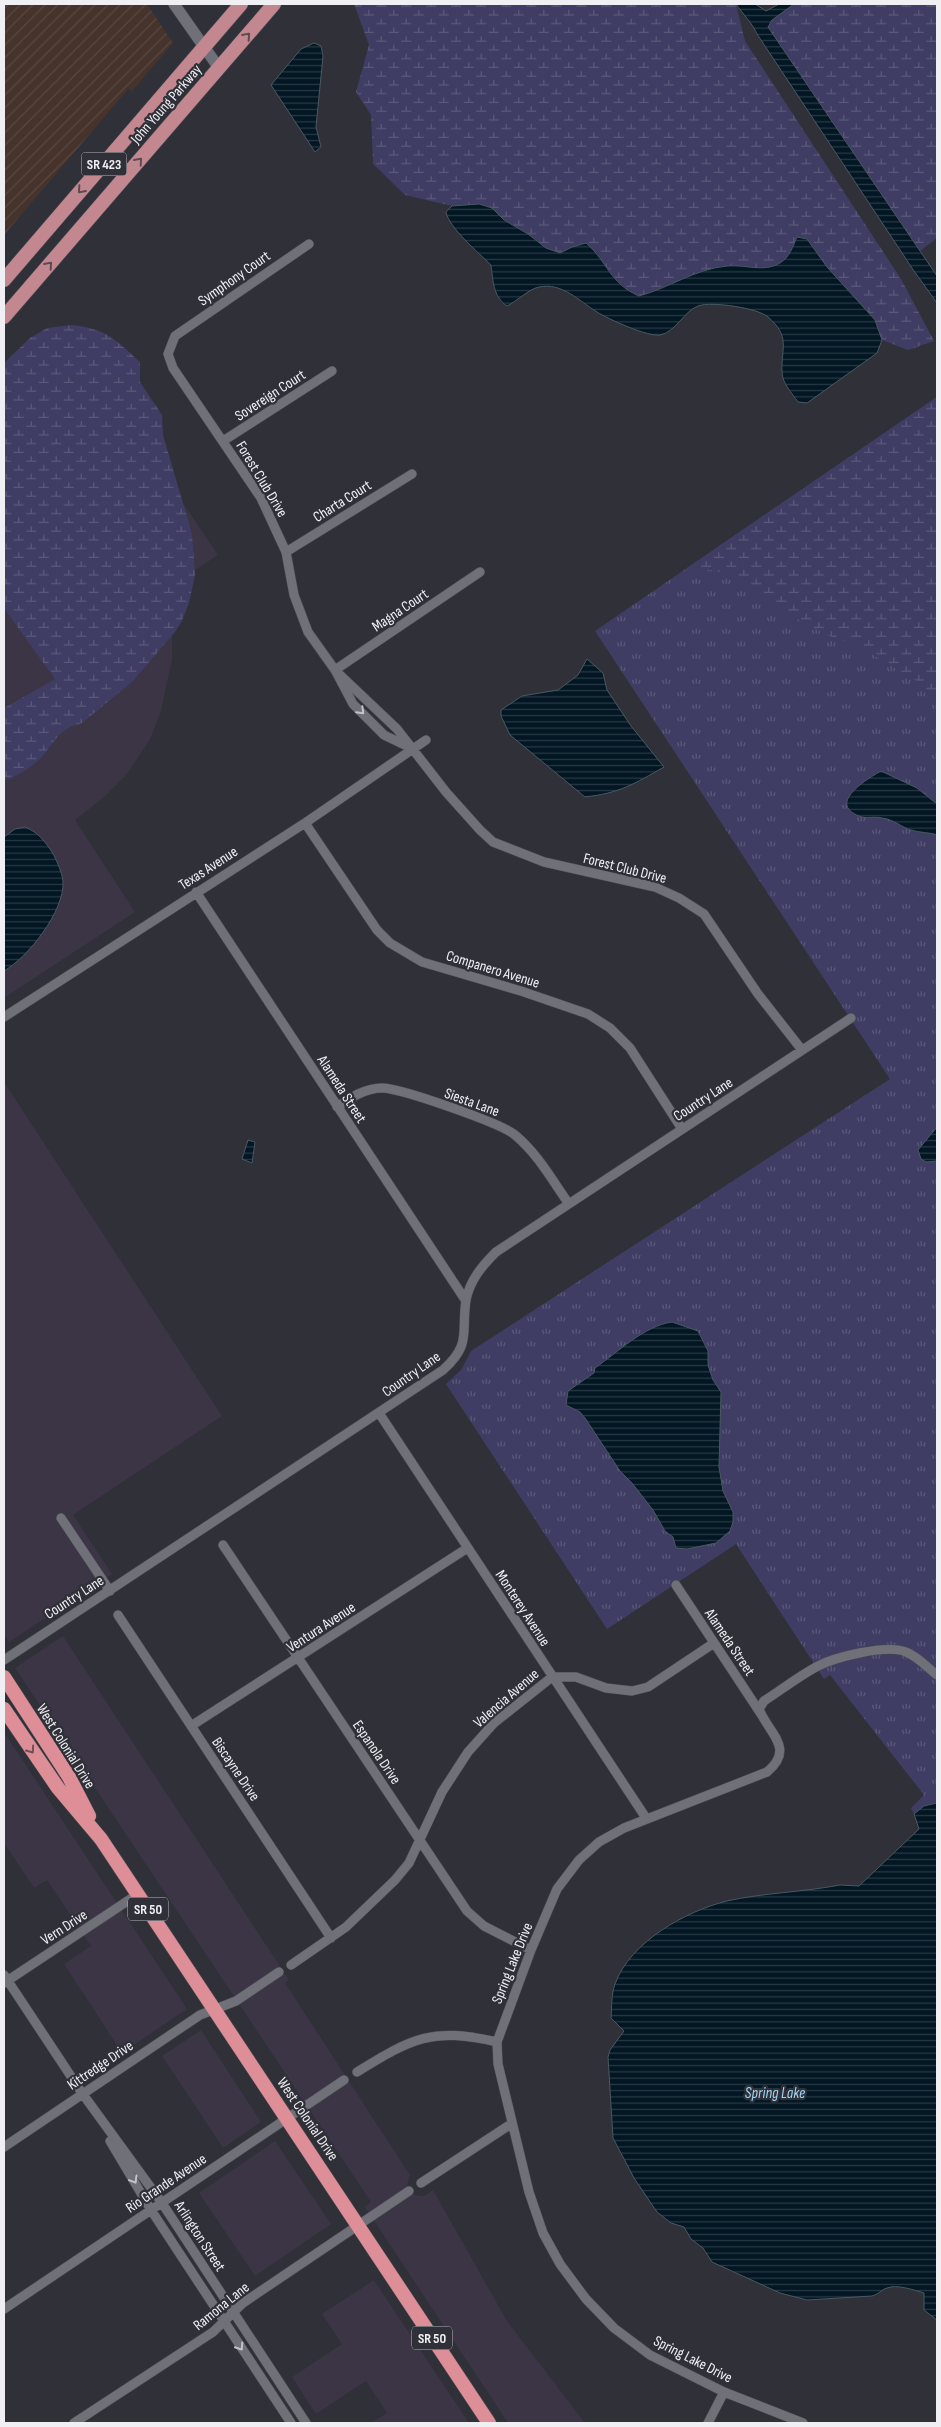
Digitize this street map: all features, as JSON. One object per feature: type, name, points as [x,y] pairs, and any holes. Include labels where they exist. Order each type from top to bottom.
[{"type":"highway","name":"West Colonial Drive","points":[[4,1677],[69,1777],[98,1834],[489,2423]]},
{"type":"highway","name":"West Colonial Drive","points":[[4,1710],[58,1788],[98,1834]]},
{"type":"main road","name":"John Young Parkway","points":[[4,280],[241,4]]},
{"type":"main road","name":"John Young Parkway","points":[[4,317],[274,4]]},
{"type":"street","points":[[174,4],[219,68]]},
{"type":"street","name":"Symphony Court","points":[[175,336],[309,244]]},
{"type":"street","name":"Forest Club Drive","points":[[175,336],[168,354],[172,368],[261,498],[286,552],[294,595],[308,632],[335,670],[353,704],[384,735],[413,749]]},
{"type":"street","name":"Sovereign Court","points":[[223,442],[332,371]]},
{"type":"street","name":"Charta Court","points":[[286,552],[412,474]]},
{"type":"street","name":"Magna Court","points":[[335,670],[480,572]]},
{"type":"street","name":"Forest Club Drive","points":[[335,670],[397,729],[480,830],[493,842],[544,862],[654,887],[679,898],[704,914],[758,994],[802,1050]]},
{"type":"street","name":"Texas Avenue","points":[[4,1017],[305,823],[426,740]]},
{"type":"street","name":"Companero Avenue","points":[[305,823],[377,930],[390,943],[422,962],[520,991],[588,1014],[610,1028],[630,1048],[682,1128]]},
{"type":"street","name":"Alameda Street","points":[[196,892],[466,1301]]},
{"type":"street","name":"Country Lane","points":[[4,1660],[378,1413],[453,1361],[461,1348],[465,1334],[466,1301],[471,1283],[482,1266],[496,1252],[851,1018]]},
{"type":"street","name":"Siesta Lane","points":[[337,1106],[358,1093],[382,1088],[491,1122],[514,1134],[534,1154],[569,1204]]},
{"type":"street","name":"Monterey Avenue","points":[[378,1413],[466,1549],[646,1818]]},
{"type":"street","points":[[61,1518],[110,1591]]},
{"type":"street","name":"Espanola Drive","points":[[223,1545],[467,1911],[484,1926],[531,1950]]},
{"type":"street","name":"Ventura Avenue","points":[[190,1726],[466,1549]]},
{"type":"street","name":"Alameda Street","points":[[676,1585],[761,1714]]},
{"type":"street","name":"Biscayne Drive","points":[[118,1615],[331,1938]]},
{"type":"street","name":"Valencia Avenue","points":[[291,1965],[346,1927],[395,1880],[409,1863],[442,1792],[468,1752],[494,1722],[552,1677],[576,1677],[606,1688],[632,1691],[648,1687],[714,1643]]},
{"type":"street","points":[[761,1714],[759,1709],[764,1701],[816,1667],[836,1659],[896,1649],[908,1652],[937,1675]]},
{"type":"street","name":"Spring Lake Drive","points":[[761,1714],[779,1745],[780,1752],[775,1765],[767,1772],[646,1818],[599,1842],[579,1860],[557,1888],[531,1950],[497,2042],[498,2064],[529,2192],[543,2233],[560,2264],[586,2299],[614,2328],[650,2355],[724,2392],[803,2423]]},
{"type":"street","name":"Vern Drive","points":[[5,1980],[138,1894]]},
{"type":"street","points":[[214,2010],[236,2001],[279,1972]]},
{"type":"street","name":"Arlington Street","points":[[5,1980],[82,2093],[162,2203],[306,2423]]},
{"type":"street","name":"Kittredge Drive","points":[[4,2147],[200,2015],[214,2010]]},
{"type":"street","points":[[357,2072],[395,2048],[422,2038],[447,2034],[471,2036],[497,2042]]},
{"type":"street","name":"Rio Grande Avenue","points":[[4,2309],[344,2080]]},
{"type":"street","name":"Arlington Street","points":[[82,2093],[151,2210],[291,2423]]},
{"type":"street","points":[[421,2183],[511,2124]]},
{"type":"street","name":"Ramona Lane","points":[[74,2423],[213,2332],[243,2302],[409,2191]]},
{"type":"street","points":[[708,2423],[724,2392]]},
{"type":"shaded area","points":[[4,4],[147,4],[173,43],[132,91],[128,89],[4,235]]},
{"type":"shaded area","points":[[67,330],[218,555],[166,589],[172,622],[172,659],[161,711],[150,739],[128,773],[103,798],[75,820],[135,912],[4,998],[4,390]]},
{"type":"shaded area","points":[[4,1082],[222,1416],[73,1515],[112,1574],[9,1642],[4,1634]]},
{"type":"shaded area","points":[[63,1636],[289,1980],[285,1983],[410,2175],[407,2185],[414,2195],[424,2196],[433,2190],[507,2321],[585,2423],[508,2423],[365,2207],[371,2202],[15,1668]]},
{"type":"shaded area","points":[[4,1732],[187,2009],[122,2053],[64,1964],[91,1946],[47,1880],[34,1888],[4,1843]]},
{"type":"shaded area","points":[[201,2030],[261,2122],[223,2148],[162,2056]]},
{"type":"shaded area","points":[[275,2141],[331,2224],[255,2276],[199,2193]]},
{"type":"shaded area","points":[[374,2280],[469,2423],[371,2423],[387,2413],[366,2381],[316,2414],[292,2377],[342,2344],[322,2314]]},
{"type":"green space","points":[[354,4],[736,4],[745,41],[901,279],[934,341],[908,350],[882,340],[875,320],[827,267],[807,239],[797,237],[786,258],[774,266],[761,268],[727,266],[715,268],[639,296],[625,288],[614,277],[596,252],[572,247],[560,253],[546,248],[528,234],[504,220],[492,208],[479,204],[452,206],[405,195],[373,164],[371,115],[356,92],[369,45]]},
{"type":"green space","points":[[794,4],[937,4],[937,238],[920,251],[768,27],[772,20]]},
{"type":"green space","points":[[72,325],[94,329],[103,333],[140,362],[140,382],[162,415],[163,435],[192,534],[195,575],[189,603],[182,621],[175,632],[132,682],[82,723],[69,727],[59,735],[40,759],[26,770],[10,779],[4,779],[4,708],[55,679],[4,608],[4,363],[30,338],[47,328]]},
{"type":"green space","points":[[937,397],[937,1803],[924,1806],[914,1814],[911,1808],[924,1795],[830,1675],[824,1679],[736,1544],[607,1629],[446,1384],[461,1370],[471,1351],[890,1079],[595,631]]},
{"type":"green space","points":[[937,397],[937,708],[917,681],[854,644],[827,635],[771,605],[747,579],[711,570],[687,568]]},
{"type":"water","points":[[736,4],[755,4],[766,11],[779,4],[794,4],[772,20],[768,27],[937,276],[937,303],[753,26]]},
{"type":"water","points":[[314,43],[321,46],[323,56],[316,127],[321,147],[315,152],[271,85],[301,49]]},
{"type":"water","points":[[479,204],[492,208],[504,220],[528,234],[546,248],[560,253],[586,243],[621,285],[639,296],[715,268],[727,266],[761,268],[774,266],[786,258],[797,237],[807,239],[827,267],[875,320],[882,340],[877,353],[807,403],[798,402],[782,376],[783,343],[780,331],[768,317],[755,311],[713,304],[698,306],[671,330],[660,335],[654,335],[619,323],[555,287],[535,288],[507,306],[496,293],[491,265],[458,233],[446,212],[452,206]]},
{"type":"water","points":[[587,659],[603,673],[607,690],[631,726],[664,767],[626,787],[608,793],[585,797],[510,735],[501,716],[501,710],[522,696],[558,690],[578,675]]},
{"type":"water","points":[[881,771],[917,788],[937,804],[937,835],[911,830],[893,821],[879,817],[862,817],[850,811],[847,804],[848,798],[853,791]]},
{"type":"water","points":[[25,827],[39,836],[52,852],[63,881],[62,893],[52,919],[43,932],[24,955],[4,971],[4,837],[15,829]]},
{"type":"water","points":[[937,1127],[937,1161],[926,1162],[921,1159],[918,1150]]},
{"type":"water","points":[[248,1140],[255,1142],[252,1163],[242,1159]]},
{"type":"water","points":[[672,1322],[698,1331],[708,1351],[708,1365],[713,1380],[721,1392],[719,1467],[723,1491],[733,1512],[733,1522],[730,1531],[716,1543],[687,1549],[676,1548],[673,1537],[665,1531],[653,1510],[620,1471],[585,1418],[580,1412],[566,1405],[568,1391],[594,1373],[595,1368],[641,1334],[662,1324]]},
{"type":"water","name":"Spring Lake","points":[[937,1803],[937,2320],[924,2310],[924,2293],[911,2289],[891,2287],[872,2296],[807,2300],[780,2293],[712,2262],[703,2248],[691,2239],[684,2227],[671,2223],[657,2212],[634,2178],[613,2138],[608,2057],[610,2050],[624,2031],[611,2018],[615,1984],[622,1969],[633,1955],[661,1930],[694,1912],[727,1901],[840,1885],[859,1886],[919,1829],[914,1814],[924,1806]]}]
